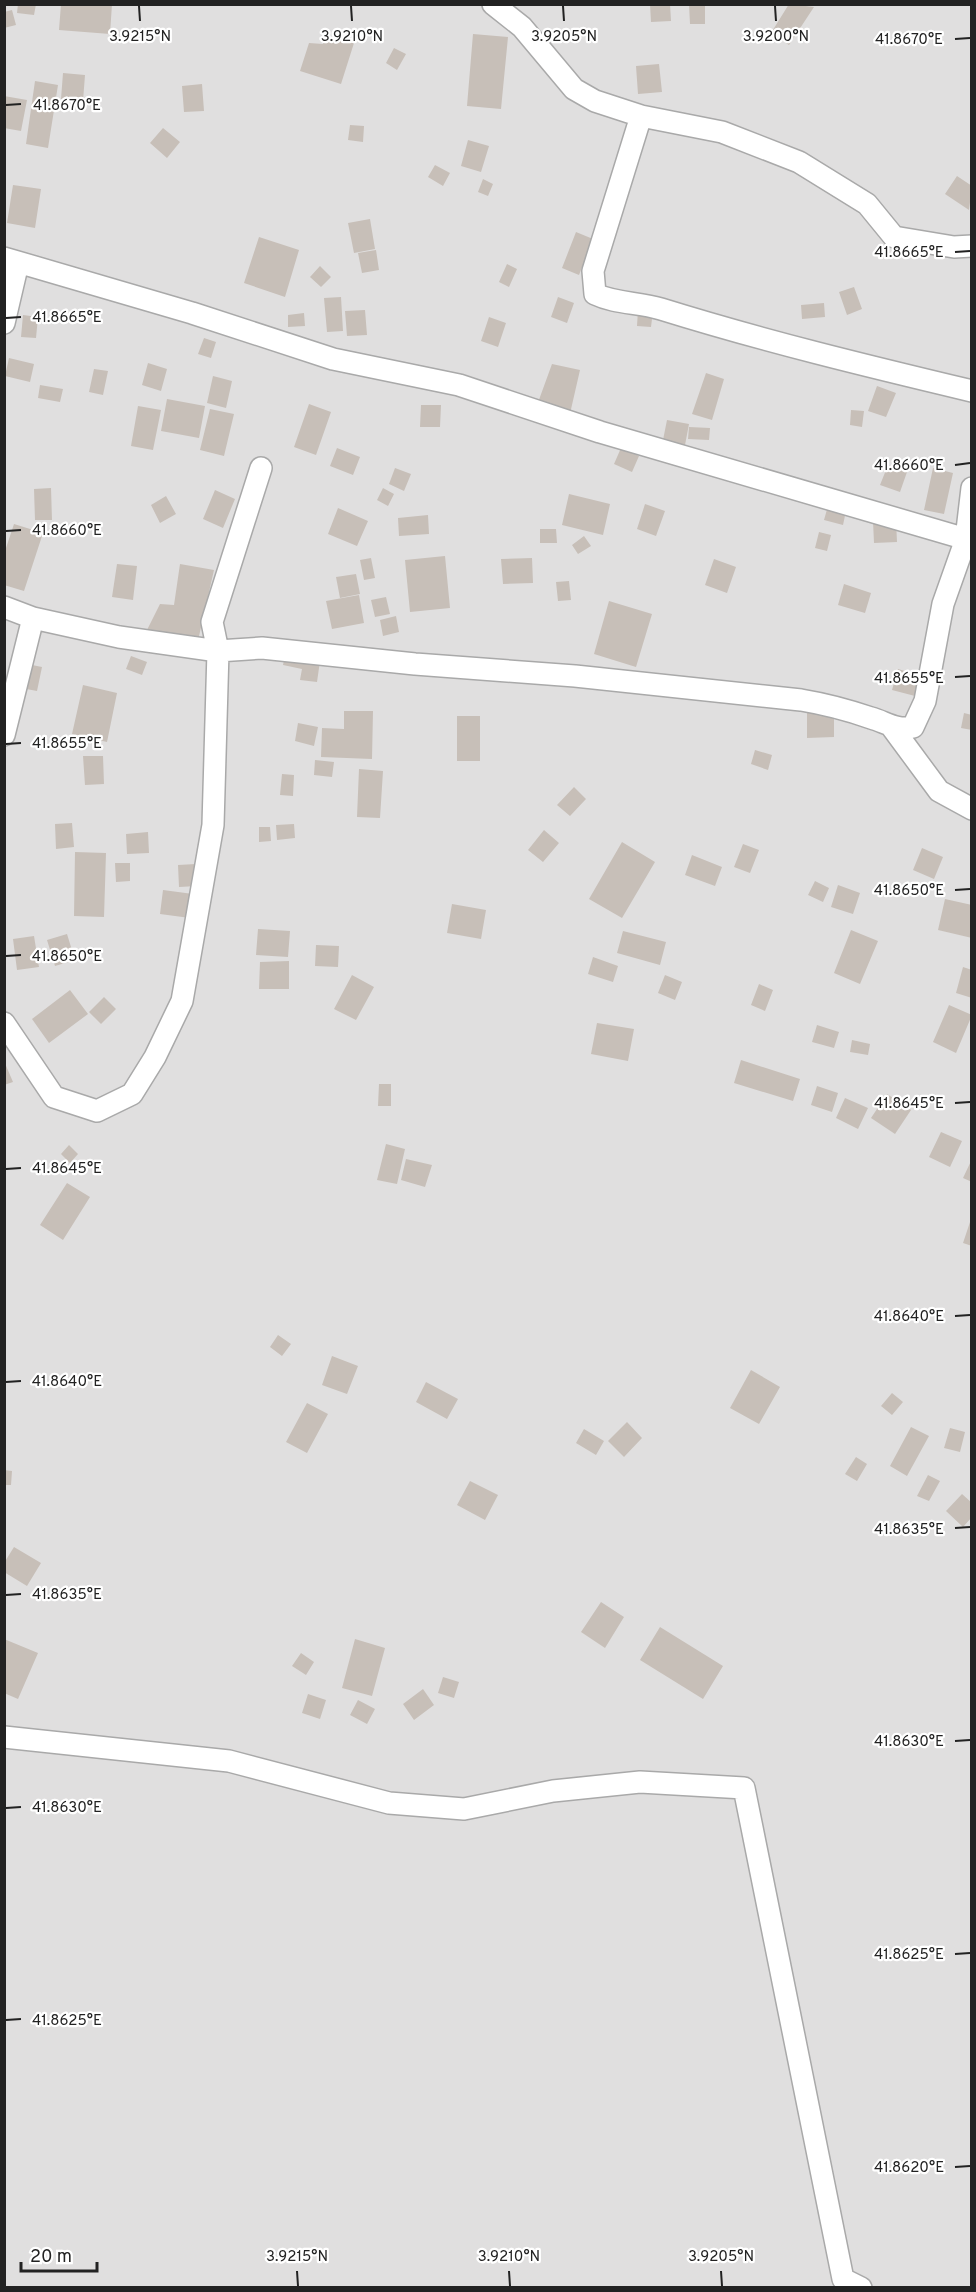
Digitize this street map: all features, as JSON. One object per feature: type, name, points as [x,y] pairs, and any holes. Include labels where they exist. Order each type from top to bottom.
[{"type":"street","points":[[493,4],[522,27],[573,89],[595,101],[641,116],[722,132],[799,162],[867,204],[894,237],[954,247],[972,246]]},
{"type":"street","points":[[641,116],[593,271],[595,294],[610,301],[640,302],[768,342],[972,391]]},
{"type":"street","points":[[4,323],[11,261],[192,313],[333,359],[459,385],[600,432],[966,539]]},
{"type":"street","points":[[4,1023],[54,1097],[97,1111],[132,1094],[155,1057],[182,1001],[213,825],[218,651],[213,622],[261,468]]},
{"type":"street","points":[[4,606],[33,618],[119,637],[218,651],[262,648],[416,664],[575,676],[801,700],[875,719],[891,726],[913,727],[925,701],[943,604],[966,539],[972,488]]},
{"type":"street","points":[[4,735],[33,618]]},
{"type":"street","points":[[891,726],[939,791],[972,809]]},
{"type":"street","points":[[4,1737],[229,1761],[389,1803],[464,1809],[553,1791],[640,1782],[744,1788],[843,2279],[861,2288]]},
{"type":"shaded area","points":[[5,5],[971,5],[971,2287],[5,2287]]},
{"type":"building","points":[[18,4],[36,4],[34,15],[17,13]]},
{"type":"building","points":[[61,4],[112,4],[110,34],[59,30]]},
{"type":"building","points":[[650,4],[670,4],[671,21],[651,22]]},
{"type":"building","points":[[689,4],[705,4],[705,24],[690,24]]},
{"type":"building","points":[[789,4],[814,7],[789,45],[771,33]]},
{"type":"building","points":[[12,10],[16,25],[4,28],[4,12]]},
{"type":"building","points":[[473,34],[508,37],[501,109],[467,106]]},
{"type":"building","points":[[327,36],[354,43],[341,84],[300,71],[309,43],[323,44]]},
{"type":"building","points":[[394,48],[406,54],[397,70],[386,63]]},
{"type":"building","points":[[659,64],[662,92],[638,94],[636,66]]},
{"type":"building","points":[[63,73],[85,75],[83,101],[61,99]]},
{"type":"building","points":[[35,81],[58,85],[48,148],[26,144]]},
{"type":"building","points":[[202,84],[204,111],[184,112],[182,86]]},
{"type":"building","points":[[4,96],[27,100],[21,131],[4,128]]},
{"type":"building","points":[[350,125],[364,126],[363,142],[348,140]]},
{"type":"building","points":[[163,128],[180,142],[167,158],[150,143]]},
{"type":"building","points":[[468,140],[489,146],[481,172],[461,166]]},
{"type":"building","points":[[435,165],[450,173],[443,186],[428,177]]},
{"type":"building","points":[[957,176],[972,186],[969,210],[945,194]]},
{"type":"building","points":[[483,179],[493,184],[488,196],[478,192]]},
{"type":"building","points":[[13,185],[41,189],[35,228],[7,223]]},
{"type":"building","points":[[370,219],[375,249],[354,253],[348,223]]},
{"type":"building","points":[[576,232],[593,239],[579,275],[562,268]]},
{"type":"building","points":[[259,237],[299,250],[285,297],[244,283]]},
{"type":"building","points":[[376,250],[379,270],[362,273],[358,253]]},
{"type":"building","points":[[507,264],[517,269],[509,287],[499,282]]},
{"type":"building","points":[[320,266],[331,277],[321,287],[310,277]]},
{"type":"building","points":[[854,287],[862,309],[847,315],[839,292]]},
{"type":"building","points":[[341,297],[343,331],[327,332],[324,298]]},
{"type":"building","points":[[558,297],[574,303],[567,323],[551,317]]},
{"type":"building","points":[[824,303],[825,317],[802,319],[801,305]]},
{"type":"building","points":[[365,310],[367,335],[347,336],[345,311]]},
{"type":"building","points":[[638,310],[653,311],[651,327],[637,326]]},
{"type":"building","points":[[304,313],[305,326],[288,327],[288,315]]},
{"type":"building","points":[[23,315],[38,317],[36,338],[21,337]]},
{"type":"building","points":[[489,317],[506,323],[498,347],[481,341]]},
{"type":"building","points":[[204,338],[216,342],[211,358],[198,354]]},
{"type":"building","points":[[9,358],[34,364],[30,382],[5,376]]},
{"type":"building","points":[[148,363],[167,369],[161,391],[142,385]]},
{"type":"building","points":[[552,364],[580,370],[569,418],[536,408]]},
{"type":"building","points":[[94,369],[108,371],[103,395],[89,392]]},
{"type":"building","points":[[706,373],[724,379],[712,420],[692,414]]},
{"type":"building","points":[[213,376],[232,381],[226,408],[207,403]]},
{"type":"building","points":[[40,385],[63,389],[60,402],[38,398]]},
{"type":"building","points":[[877,386],[896,393],[886,417],[868,411]]},
{"type":"building","points":[[167,399],[205,406],[199,438],[161,431]]},
{"type":"building","points":[[309,404],[331,412],[316,455],[294,447]]},
{"type":"building","points":[[421,405],[441,405],[440,427],[420,427]]},
{"type":"building","points":[[138,406],[161,410],[153,450],[131,446]]},
{"type":"building","points":[[210,409],[234,414],[224,456],[200,450]]},
{"type":"building","points":[[851,410],[864,411],[862,427],[850,425]]},
{"type":"building","points":[[667,420],[689,424],[685,445],[663,440]]},
{"type":"building","points":[[689,427],[710,428],[709,440],[688,439]]},
{"type":"building","points":[[337,448],[360,457],[353,475],[330,466]]},
{"type":"building","points":[[621,448],[639,456],[632,472],[614,464]]},
{"type":"building","points":[[888,465],[907,472],[900,492],[880,485]]},
{"type":"building","points":[[395,468],[411,474],[404,491],[389,484]]},
{"type":"building","points":[[933,468],[953,473],[944,514],[924,510]]},
{"type":"building","points":[[51,488],[52,520],[35,520],[34,489]]},
{"type":"building","points":[[383,488],[394,494],[388,506],[377,500]]},
{"type":"building","points":[[215,490],[235,499],[223,528],[203,519]]},
{"type":"building","points":[[569,494],[610,504],[603,535],[562,525]]},
{"type":"building","points":[[166,496],[176,514],[160,523],[151,505]]},
{"type":"building","points":[[645,504],[665,511],[656,536],[637,529]]},
{"type":"building","points":[[828,506],[846,511],[843,525],[824,520]]},
{"type":"building","points":[[338,508],[368,521],[357,546],[328,534]]},
{"type":"building","points":[[428,515],[429,534],[399,536],[398,518]]},
{"type":"building","points":[[896,520],[897,542],[874,543],[873,521]]},
{"type":"building","points":[[14,524],[43,533],[24,591],[4,585],[4,554]]},
{"type":"building","points":[[540,529],[556,529],[557,543],[540,543]]},
{"type":"building","points":[[819,532],[831,535],[827,551],[815,548]]},
{"type":"building","points":[[584,536],[591,546],[578,554],[572,545]]},
{"type":"building","points":[[445,556],[450,608],[410,612],[405,560]]},
{"type":"building","points":[[371,558],[375,578],[364,580],[360,560]]},
{"type":"building","points":[[532,558],[533,583],[503,584],[501,559]]},
{"type":"building","points":[[714,559],[736,567],[727,593],[705,585]]},
{"type":"building","points":[[117,564],[137,566],[133,600],[112,597]]},
{"type":"building","points":[[180,564],[214,570],[197,645],[147,630],[160,604],[174,605]]},
{"type":"building","points":[[356,574],[360,594],[340,598],[336,577]]},
{"type":"building","points":[[569,581],[571,600],[558,601],[556,582]]},
{"type":"building","points":[[844,584],[871,593],[865,613],[838,605]]},
{"type":"building","points":[[359,595],[364,623],[332,629],[326,601]]},
{"type":"building","points":[[386,597],[390,614],[375,617],[371,600]]},
{"type":"building","points":[[609,601],[652,614],[636,667],[594,654]]},
{"type":"building","points":[[396,616],[399,632],[383,636],[380,620]]},
{"type":"building","points":[[285,655],[320,661],[317,682],[300,680],[302,669],[283,665]]},
{"type":"building","points":[[131,656],[147,662],[142,675],[126,669]]},
{"type":"building","points":[[27,664],[42,667],[37,691],[21,688]]},
{"type":"building","points":[[898,669],[921,676],[915,696],[892,690]]},
{"type":"building","points":[[83,685],[117,693],[107,742],[72,734]]},
{"type":"building","points":[[807,707],[834,708],[834,737],[807,738]]},
{"type":"building","points":[[344,711],[373,711],[372,759],[321,757],[322,728],[344,729]]},
{"type":"building","points":[[964,713],[972,715],[972,730],[961,728]]},
{"type":"building","points":[[457,716],[480,716],[480,761],[457,761]]},
{"type":"building","points":[[298,723],[318,727],[314,746],[295,741]]},
{"type":"building","points":[[755,750],[772,755],[768,770],[751,764]]},
{"type":"building","points":[[83,756],[103,756],[104,784],[85,785]]},
{"type":"building","points":[[315,760],[334,762],[332,777],[314,775]]},
{"type":"building","points":[[359,769],[383,771],[380,818],[357,817]]},
{"type":"building","points":[[282,774],[294,775],[293,796],[280,795]]},
{"type":"building","points":[[574,787],[586,799],[570,816],[557,805]]},
{"type":"building","points":[[72,823],[74,847],[56,849],[55,824]]},
{"type":"building","points":[[294,824],[295,838],[277,840],[276,825]]},
{"type":"building","points":[[259,827],[270,827],[271,841],[259,842]]},
{"type":"building","points":[[544,830],[559,843],[543,862],[528,850]]},
{"type":"building","points":[[148,832],[149,853],[127,854],[126,834]]},
{"type":"building","points":[[622,842],[655,862],[622,918],[589,899]]},
{"type":"building","points":[[743,844],[759,850],[750,873],[734,867]]},
{"type":"building","points":[[922,848],[943,857],[934,879],[913,870]]},
{"type":"building","points":[[75,852],[106,853],[104,917],[74,916]]},
{"type":"building","points":[[692,855],[722,867],[715,886],[685,875]]},
{"type":"building","points":[[115,863],[130,863],[130,881],[116,882]]},
{"type":"building","points":[[196,864],[197,886],[179,887],[178,865]]},
{"type":"building","points":[[815,881],[829,888],[823,902],[808,895]]},
{"type":"building","points":[[838,885],[860,893],[853,914],[831,907]]},
{"type":"building","points":[[163,890],[193,894],[190,918],[160,914]]},
{"type":"building","points":[[945,899],[972,905],[972,938],[938,930]]},
{"type":"building","points":[[452,904],[486,910],[481,939],[447,933]]},
{"type":"building","points":[[258,929],[290,931],[288,957],[256,955]]},
{"type":"building","points":[[851,930],[878,941],[860,984],[834,973]]},
{"type":"building","points":[[623,931],[666,942],[660,965],[617,953]]},
{"type":"building","points":[[67,934],[75,960],[55,966],[47,940]]},
{"type":"building","points":[[34,936],[39,967],[17,970],[13,939]]},
{"type":"building","points":[[316,945],[339,946],[338,967],[315,966]]},
{"type":"building","points":[[593,957],[618,966],[613,982],[588,974]]},
{"type":"building","points":[[289,961],[289,989],[259,989],[260,962]]},
{"type":"building","points":[[963,967],[972,970],[972,998],[956,993]]},
{"type":"building","points":[[352,975],[374,987],[356,1020],[334,1009]]},
{"type":"building","points":[[665,975],[682,982],[675,1000],[658,993]]},
{"type":"building","points":[[759,984],[773,990],[765,1011],[751,1005]]},
{"type":"building","points":[[70,990],[88,1014],[49,1043],[32,1019]]},
{"type":"building","points":[[104,997],[116,1009],[101,1024],[89,1012]]},
{"type":"building","points":[[949,1005],[972,1015],[956,1053],[933,1042]]},
{"type":"building","points":[[597,1023],[634,1029],[628,1061],[591,1054]]},
{"type":"building","points":[[817,1025],[839,1032],[834,1048],[812,1042]]},
{"type":"building","points":[[852,1040],[870,1044],[868,1055],[850,1052]]},
{"type":"building","points":[[741,1060],[800,1079],[793,1101],[734,1083]]},
{"type":"building","points":[[4,1061],[13,1082],[4,1085]]},
{"type":"building","points":[[379,1084],[391,1084],[391,1106],[378,1106]]},
{"type":"building","points":[[817,1086],[838,1093],[832,1112],[811,1105]]},
{"type":"building","points":[[887,1094],[911,1110],[895,1134],[871,1118]]},
{"type":"building","points":[[845,1098],[868,1108],[858,1129],[836,1118]]},
{"type":"building","points":[[941,1132],[962,1141],[950,1167],[929,1157]]},
{"type":"building","points":[[386,1144],[405,1149],[397,1184],[377,1180]]},
{"type":"building","points":[[69,1145],[78,1154],[70,1163],[61,1154]]},
{"type":"building","points":[[406,1159],[432,1165],[425,1187],[401,1180]]},
{"type":"building","points":[[972,1159],[972,1182],[963,1178]]},
{"type":"building","points":[[67,1183],[90,1197],[63,1240],[40,1225]]},
{"type":"building","points":[[972,1219],[972,1246],[963,1243]]},
{"type":"building","points":[[278,1335],[291,1344],[282,1356],[270,1347]]},
{"type":"building","points":[[332,1356],[358,1366],[347,1394],[322,1385]]},
{"type":"building","points":[[751,1370],[780,1387],[759,1424],[730,1408]]},
{"type":"building","points":[[426,1382],[458,1399],[447,1419],[416,1402]]},
{"type":"building","points":[[892,1393],[903,1402],[892,1415],[881,1406]]},
{"type":"building","points":[[307,1403],[328,1414],[307,1453],[286,1442]]},
{"type":"building","points":[[627,1422],[642,1438],[624,1457],[608,1441]]},
{"type":"building","points":[[911,1427],[929,1436],[907,1476],[890,1466]]},
{"type":"building","points":[[950,1428],[965,1432],[960,1452],[944,1448]]},
{"type":"building","points":[[584,1429],[604,1441],[596,1455],[576,1443]]},
{"type":"building","points":[[856,1457],[867,1464],[857,1481],[845,1474]]},
{"type":"building","points":[[4,1470],[12,1471],[11,1485],[4,1485]]},
{"type":"building","points":[[928,1475],[940,1481],[929,1501],[917,1496]]},
{"type":"building","points":[[470,1481],[498,1495],[485,1520],[457,1505]]},
{"type":"building","points":[[962,1494],[972,1503],[972,1517],[963,1527],[946,1511]]},
{"type":"building","points":[[14,1547],[41,1563],[27,1586],[4,1572],[4,1563]]},
{"type":"building","points":[[601,1602],[624,1617],[605,1648],[581,1632]]},
{"type":"building","points":[[660,1627],[723,1666],[703,1699],[640,1660]]},
{"type":"building","points":[[4,1639],[38,1653],[18,1699],[4,1693]]},
{"type":"building","points":[[355,1639],[385,1648],[372,1696],[342,1688]]},
{"type":"building","points":[[301,1653],[314,1662],[306,1675],[292,1666]]},
{"type":"building","points":[[443,1677],[459,1682],[454,1698],[438,1693]]},
{"type":"building","points":[[423,1689],[434,1705],[414,1720],[403,1704]]},
{"type":"building","points":[[308,1694],[326,1700],[320,1719],[302,1713]]},
{"type":"building","points":[[358,1700],[375,1709],[367,1724],[350,1715]]}]
